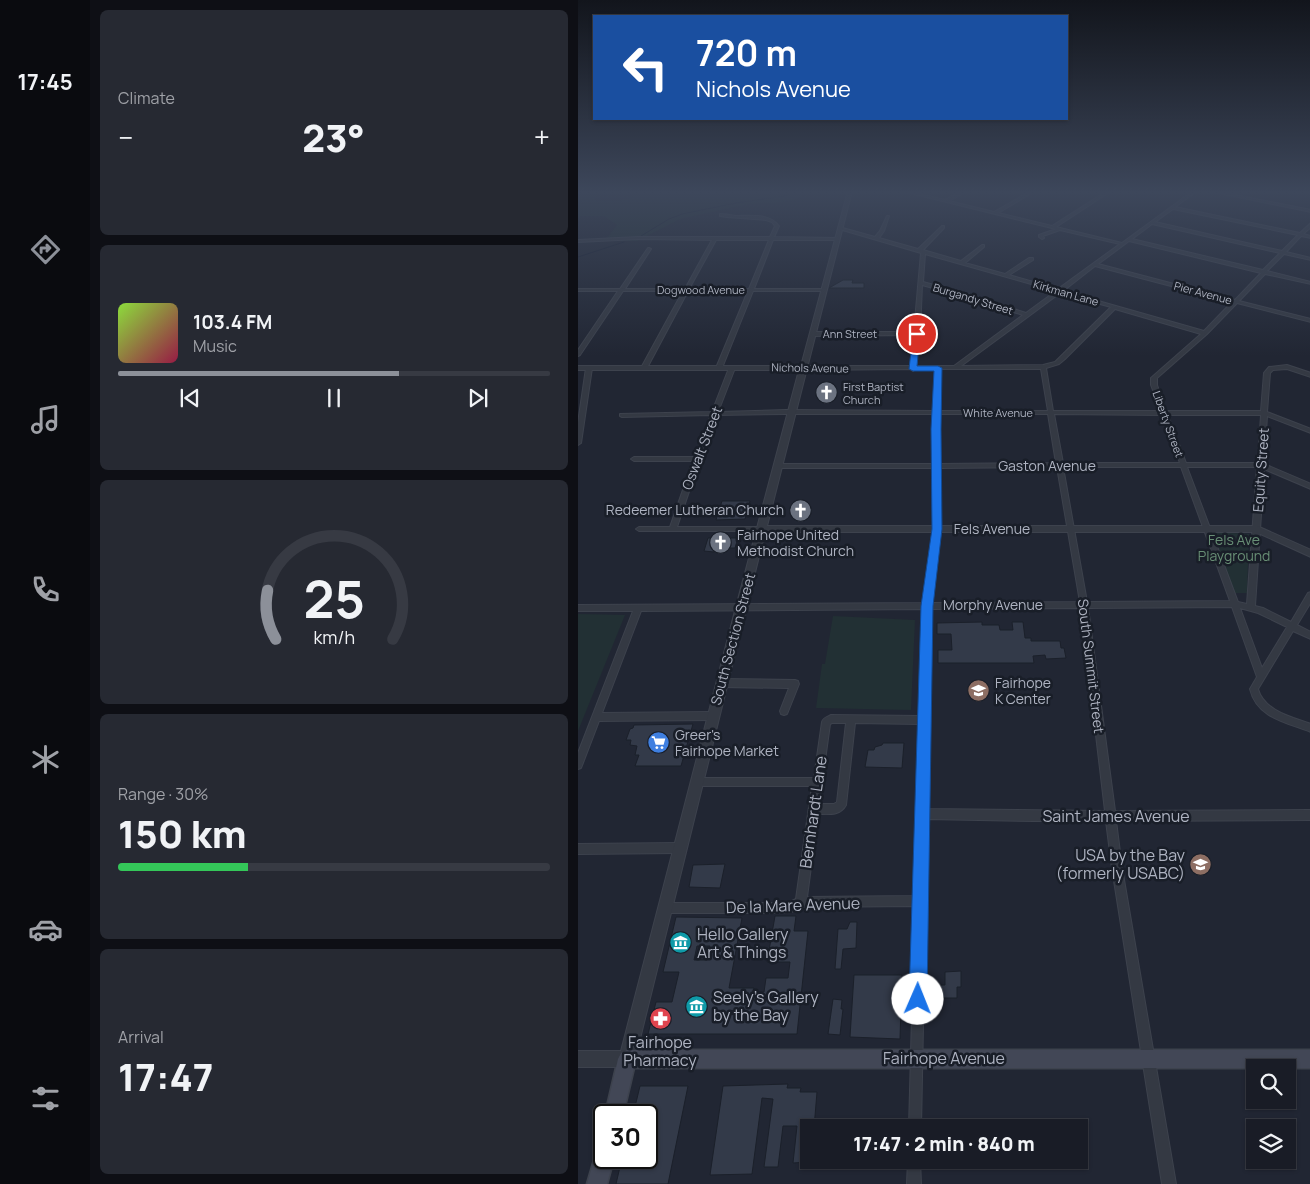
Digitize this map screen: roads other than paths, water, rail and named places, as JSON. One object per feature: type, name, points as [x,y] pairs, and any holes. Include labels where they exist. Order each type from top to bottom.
[{"type":"main road","name":"Fairhope Avenue","points":[[627,1059],[1310,1059]]},
{"type":"main road","points":[[617,1104],[627,1059]]},
{"type":"main road","points":[[597,1184],[601,1169]]},
{"type":"street","points":[[644,368],[710,246]]},
{"type":"street","points":[[719,368],[769,246]]},
{"type":"street","name":"South Section Street","points":[[627,1059],[679,848],[835,246]]},
{"type":"street","name":"Kirkman Lane","points":[[906,246],[1205,334]]},
{"type":"street","points":[[913,369],[917,334],[921,251],[925,246]]},
{"type":"street","points":[[963,262],[984,246]]},
{"type":"street","points":[[956,367],[1120,246]]},
{"type":"street","points":[[1156,246],[1310,283]]},
{"type":"street","points":[[1254,246],[1310,259]]},
{"type":"street","name":"Liberty Street","points":[[1261,676],[1154,385],[1155,375],[1168,367],[1205,334],[1289,246]]},
{"type":"street","points":[[578,354],[649,249]]},
{"type":"street","points":[[1007,276],[1031,259]]},
{"type":"street","name":"Pier Avenue","points":[[1096,265],[1310,321]]},
{"type":"street","name":"Burgandy Street","points":[[920,283],[1027,315]]},
{"type":"street","name":"Dogwood Avenue","points":[[578,290],[824,290]]},
{"type":"street","points":[[1042,367],[1057,363],[1114,307]]},
{"type":"street","name":"Ann Street","points":[[813,334],[917,334]]},
{"type":"street","name":"Nichols Avenue","points":[[578,368],[913,369],[1042,367]]},
{"type":"street","name":"South Summit Street","points":[[1042,367],[1061,466],[1084,605],[1109,816],[1169,1184]]},
{"type":"street","name":"Equity Street","points":[[1251,606],[1267,373],[1268,370],[1274,367],[1287,367],[1310,375]]},
{"type":"street","points":[[578,443],[589,368]]},
{"type":"street","name":"Oswalt Street","points":[[673,529],[697,459],[732,368]]},
{"type":"street","points":[[915,1119],[927,606],[937,529],[938,368]]},
{"type":"street","name":"White Avenue","points":[[622,415],[792,412],[1265,413],[1310,431]]},
{"type":"street","points":[[634,459],[697,459]]},
{"type":"street","name":"Gaston Avenue","points":[[779,466],[1260,466],[1310,487]]},
{"type":"street","name":"Fels Avenue","points":[[639,529],[1257,529],[1310,554]]},
{"type":"street","points":[[1310,595],[1254,689],[1257,700],[1265,708],[1310,728]]},
{"type":"street","name":"Morphy Avenue","points":[[578,608],[1234,604],[1251,606],[1310,636]]},
{"type":"street","points":[[578,765],[638,608]]},
{"type":"street","points":[[722,683],[795,684],[784,711]]},
{"type":"street","points":[[596,717],[713,716]]},
{"type":"street","name":"Bernhardt Lane","points":[[801,902],[826,722],[831,719],[851,719]]},
{"type":"street","points":[[814,809],[835,809],[841,804],[851,719],[924,720]]},
{"type":"street","points":[[696,782],[818,782]]},
{"type":"street","name":"Saint James Avenue","points":[[922,814],[1109,816],[1310,815]]},
{"type":"street","points":[[578,849],[679,848]]},
{"type":"street","name":"De la Mare Avenue","points":[[665,908],[789,908],[801,902],[920,901]]},
{"type":"street","name":"Fairhope Avenue","points":[[578,1059],[627,1059]]},
{"type":"street","points":[[914,1169],[914,1184]]},
{"type":"waterway","points":[[578,257],[611,246]]},
{"type":"place","name":"First Baptist Church","points":[[827,393]]},
{"type":"place","name":"Redeemer Lutheran Church","points":[[800,510]]},
{"type":"place","name":"Fairhope United Methodist Church","points":[[721,543]]},
{"type":"place","name":"Fairhope K Center","points":[[979,691]]},
{"type":"place","name":"Greer's Fairhope Market","points":[[659,743]]},
{"type":"place","name":"USA by the Bay (formerly USABC)","points":[[1201,864]]},
{"type":"place","name":"Hello Gallery Art & Things","points":[[681,943]]},
{"type":"place","name":"Seely's Gallery by the Bay","points":[[697,1006]]},
{"type":"place","name":"Fairhope Pharmacy","points":[[660,1018]]},
{"type":"park label","name":"Fels Ave Playground","points":[[1234,548]]}]
